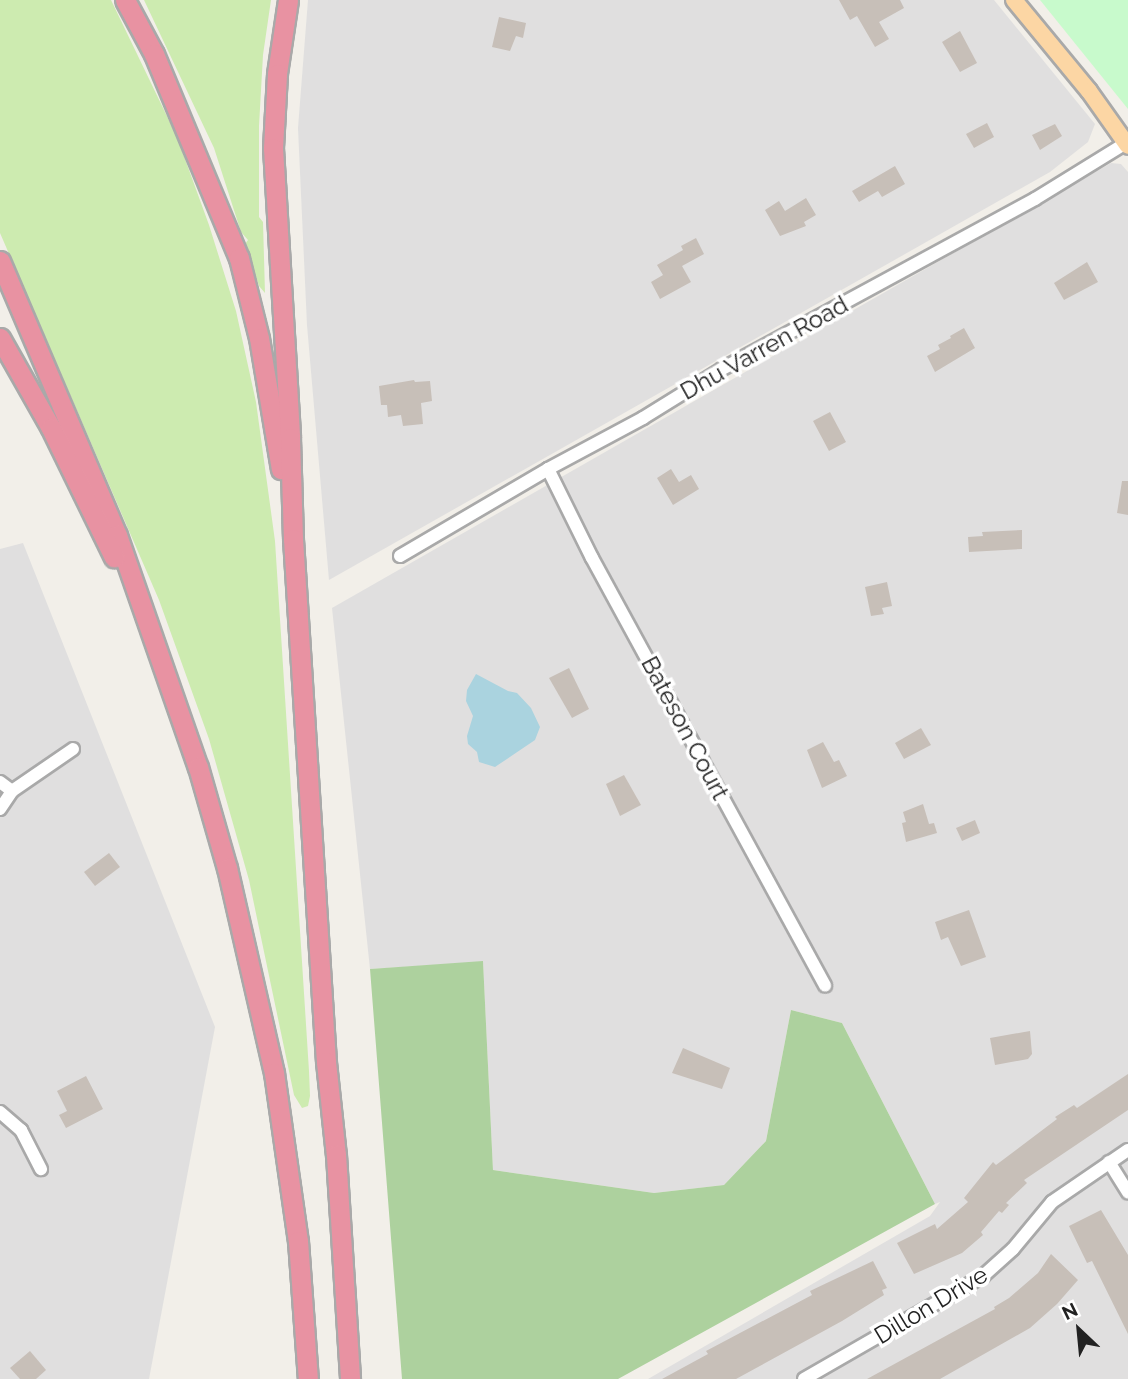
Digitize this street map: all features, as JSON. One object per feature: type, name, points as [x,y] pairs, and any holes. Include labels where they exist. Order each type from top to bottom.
[{"type":"highway","points":[[125,0],[154,54],[239,258],[259,338],[293,539]]},
{"type":"highway","points":[[288,0],[277,74],[273,148],[290,438],[293,539],[326,1062],[336,1155],[351,1379]]},
{"type":"highway","points":[[0,261],[117,535],[198,766],[254,979],[274,1073],[289,1169],[307,1332],[308,1379]]},
{"type":"highway","points":[[0,338],[51,428],[144,612]]},
{"type":"main road","points":[[1014,0],[1089,91],[1127,144]]},
{"type":"street","name":"Dhu Varren Road","points":[[400,556],[548,469],[643,418],[723,369],[1035,200],[1127,144]]},
{"type":"street","name":"Bateson Court","points":[[548,469],[598,568],[825,986]]},
{"type":"street","points":[[0,809],[12,791],[73,749]]},
{"type":"street","points":[[0,782],[12,791]]},
{"type":"street","points":[[0,1112],[21,1130],[41,1169]]},
{"type":"street","name":"Dillon Drive","points":[[804,1379],[983,1276],[1013,1249],[1052,1202],[1128,1150]]},
{"type":"street","points":[[1109,1162],[1128,1192]]},
{"type":"shaded area","points":[[308,0],[994,0],[1095,124],[1088,142],[1050,172],[329,580],[307,325],[298,128]]},
{"type":"shaded area","points":[[1111,163],[1121,164],[1128,172],[1128,1379],[648,1379],[930,1216],[940,1202],[935,1204],[842,1023],[791,1010],[766,1141],[724,1185],[654,1193],[493,1170],[483,962],[370,969],[332,608]]},
{"type":"shaded area","points":[[23,543],[215,1027],[149,1379],[0,1379],[0,549]]},
{"type":"green space","points":[[0,0],[111,0],[177,137],[236,311],[256,402],[275,541],[309,1071],[310,1096],[308,1106],[302,1108],[294,1095],[249,880],[209,739],[159,600],[0,233]]},
{"type":"green space","points":[[144,0],[271,0],[263,55],[259,126],[259,217],[263,222],[265,293],[259,286],[245,244],[248,240],[241,232],[214,148]]},
{"type":"green space","points":[[1040,0],[1128,0],[1128,109]]},
{"type":"green space","points":[[483,961],[493,1170],[654,1193],[724,1185],[766,1141],[791,1010],[842,1023],[935,1204],[618,1379],[402,1379],[370,969]]},
{"type":"water","points":[[476,674],[517,693],[531,708],[540,727],[535,740],[495,767],[479,762],[477,752],[468,744],[467,736],[473,716],[466,701],[467,690]]},
{"type":"building","points":[[839,0],[900,0],[904,8],[879,22],[889,39],[875,47],[857,16],[850,20]]},
{"type":"building","points":[[499,17],[526,23],[523,38],[516,36],[510,51],[492,47]]},
{"type":"building","points":[[960,31],[977,63],[960,72],[942,42]]},
{"type":"building","points":[[987,123],[994,137],[974,148],[966,134]]},
{"type":"building","points":[[1055,124],[1062,136],[1040,150],[1032,135]]},
{"type":"building","points":[[895,166],[905,184],[882,197],[878,191],[859,202],[852,191]]},
{"type":"building","points":[[806,198],[816,215],[804,222],[806,226],[780,236],[765,210],[779,201],[785,211]]},
{"type":"building","points":[[696,238],[704,254],[682,266],[691,282],[660,299],[651,282],[663,275],[657,265],[683,250],[681,246]]},
{"type":"building","points":[[1087,262],[1098,282],[1064,300],[1054,283]]},
{"type":"building","points":[[964,328],[975,348],[935,372],[927,356],[940,349],[938,345]]},
{"type":"building","points":[[414,380],[430,381],[432,401],[421,403],[423,424],[403,426],[401,415],[388,417],[387,405],[381,405],[379,386]]},
{"type":"building","points":[[830,412],[846,442],[829,451],[813,421]]},
{"type":"building","points":[[671,469],[679,482],[691,475],[699,489],[673,505],[657,478]]},
{"type":"building","points":[[1122,481],[1128,481],[1128,515],[1117,513]]},
{"type":"building","points":[[1022,530],[1022,549],[969,552],[968,537],[983,536],[982,532]]},
{"type":"building","points":[[887,582],[892,606],[882,608],[884,614],[871,616],[865,587]]},
{"type":"building","points":[[569,668],[589,709],[572,718],[549,678]]},
{"type":"building","points":[[921,728],[931,745],[904,759],[895,743]]},
{"type":"building","points":[[823,742],[834,762],[839,760],[847,776],[822,788],[807,750]]},
{"type":"building","points":[[624,775],[641,805],[620,816],[606,784]]},
{"type":"building","points":[[923,804],[929,824],[934,823],[937,833],[906,842],[903,812]]},
{"type":"building","points":[[975,820],[980,833],[962,841],[956,828]]},
{"type":"building","points":[[109,853],[120,867],[95,886],[84,872]]},
{"type":"building","points":[[969,910],[986,957],[961,966],[948,937],[941,940],[935,922]]},
{"type":"building","points":[[1030,1031],[1032,1054],[1028,1059],[995,1065],[990,1038]]},
{"type":"building","points":[[683,1048],[730,1068],[722,1089],[672,1073]]},
{"type":"building","points":[[1128,1074],[1128,1110],[1024,1180],[1027,1183],[1006,1203],[1009,1205],[1002,1213],[999,1211],[981,1232],[983,1235],[962,1253],[914,1274],[897,1243],[935,1224],[937,1229],[968,1202],[964,1198],[993,1162],[996,1165],[1057,1119],[1055,1117],[1074,1105],[1077,1108]]},
{"type":"building","points":[[86,1076],[103,1109],[66,1128],[59,1115],[67,1111],[57,1091]]},
{"type":"building","points":[[1101,1210],[1128,1255],[1128,1334],[1092,1261],[1087,1263],[1069,1226]]},
{"type":"building","points":[[1051,1254],[1078,1280],[1057,1304],[1030,1328],[940,1379],[867,1379],[995,1309],[994,1307],[1038,1273]]},
{"type":"building","points":[[873,1261],[887,1288],[882,1290],[884,1295],[842,1321],[736,1379],[662,1379],[708,1354],[706,1351],[812,1295],[810,1291]]},
{"type":"building","points":[[30,1351],[46,1370],[36,1379],[20,1379],[10,1368]]}]
